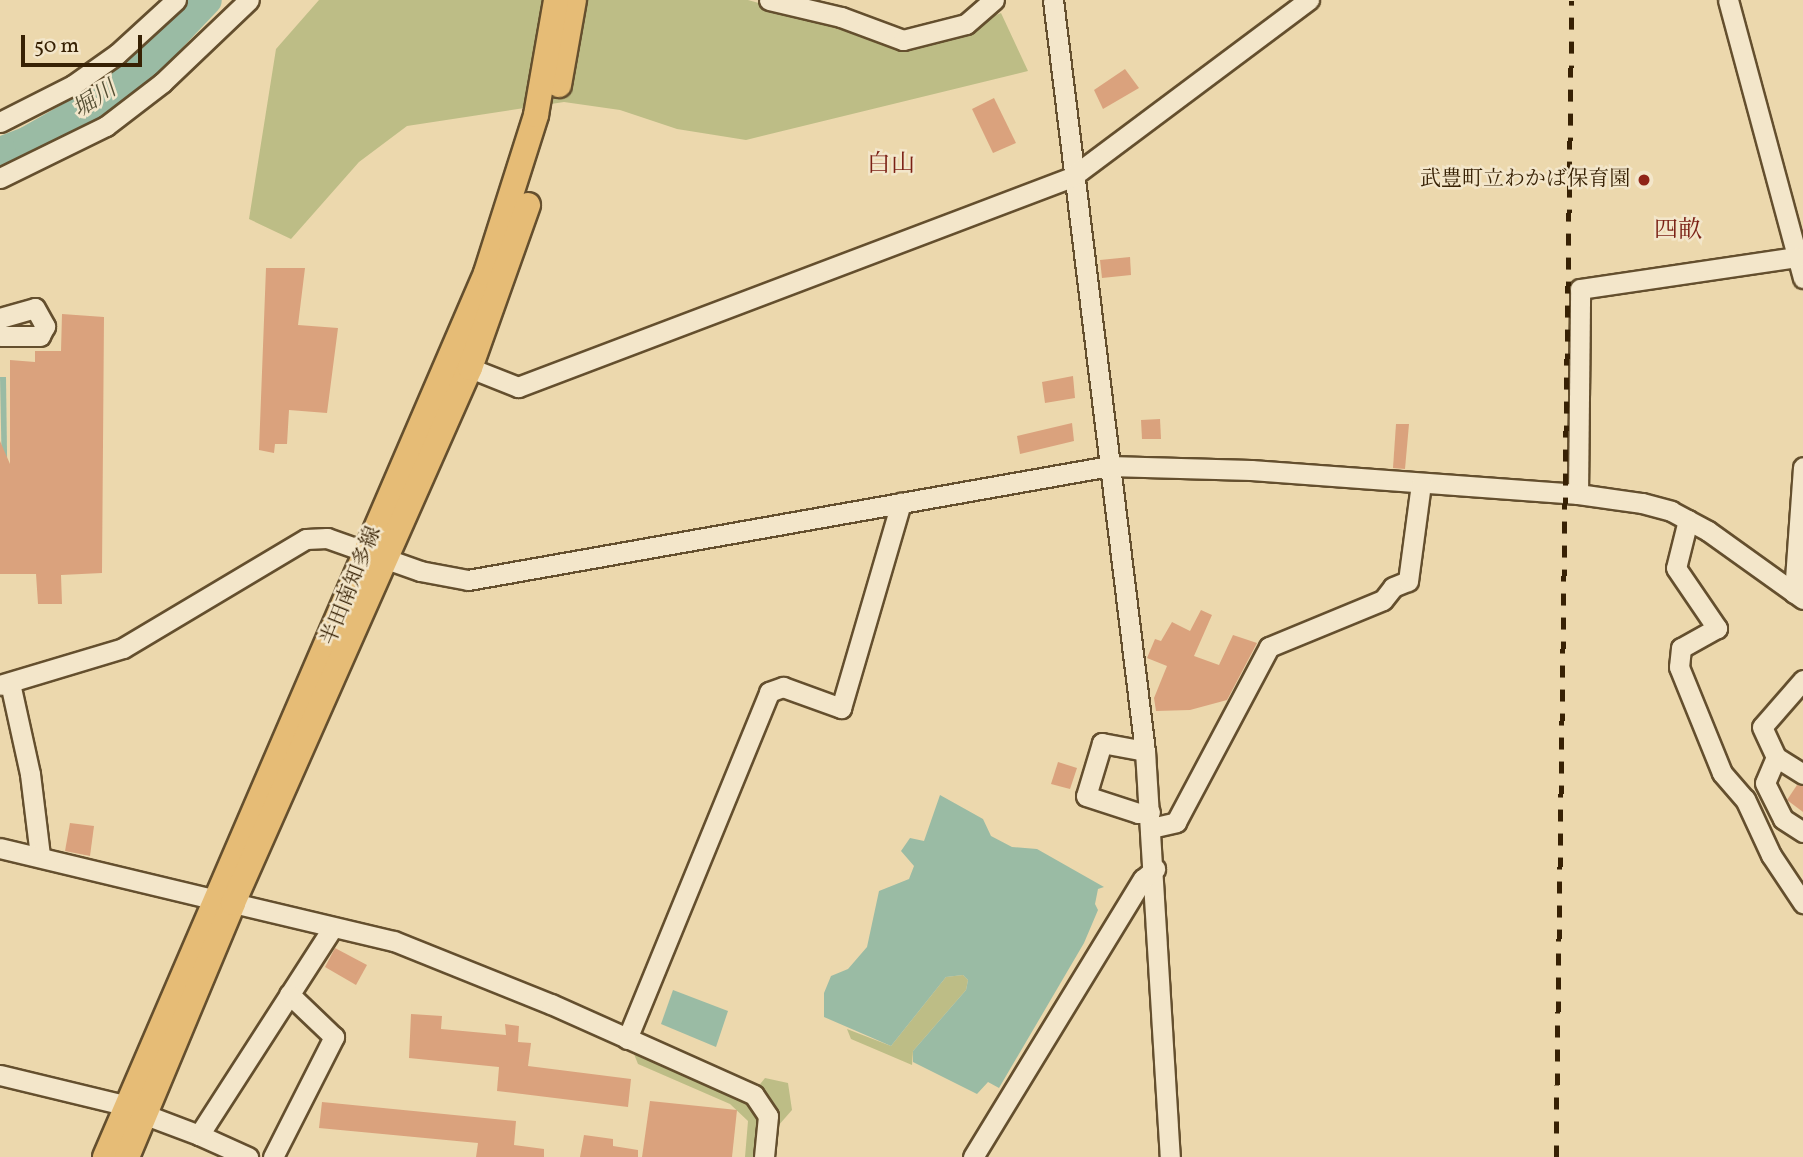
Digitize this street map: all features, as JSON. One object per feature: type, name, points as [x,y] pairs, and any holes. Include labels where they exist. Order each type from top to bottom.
[{"type":"main road","name":"半田南知多線","points":[[377,556],[507,216],[536,115],[556,0]]},
{"type":"main road","name":"半田南知多線","points":[[127,1157],[137,1111],[224,902],[377,556],[470,368],[540,164],[574,0]]},
{"type":"main road","name":"半田南知多線","points":[[105,1157],[137,1111]]},
{"type":"street","points":[[0,122],[73,85],[117,54],[176,0]]},
{"type":"street","points":[[0,177],[106,126],[162,83],[248,0]]},
{"type":"street","points":[[769,0],[841,17],[903,40],[966,24],[994,0]]},
{"type":"street","points":[[1052,0],[1144,751],[1155,869],[1170,1157]]},
{"type":"street","points":[[470,368],[518,387],[1072,177],[1309,0]]},
{"type":"street","points":[[1578,494],[1580,289],[1801,265],[1728,0]]},
{"type":"street","points":[[0,318],[35,308],[46,326],[40,335],[0,336]]},
{"type":"street","points":[[40,855],[30,774],[5,684],[123,648],[306,540],[327,538],[441,577],[500,577],[593,554],[1109,466],[1251,470],[1578,494],[1642,503],[1688,520],[1799,596]]},
{"type":"street","points":[[1799,596],[1803,467]]},
{"type":"street","points":[[1144,751],[1102,743],[1086,796],[1151,820],[1176,822],[1269,647],[1383,600],[1393,587],[1408,581],[1421,484]]},
{"type":"street","points":[[627,1040],[769,692],[783,687],[841,708],[901,503]]},
{"type":"street","points":[[1688,520],[1676,568],[1717,628],[1681,648],[1679,667],[1722,773],[1745,799],[1771,855],[1803,904]]},
{"type":"street","points":[[1801,686],[1762,727],[1776,757],[1803,774]]},
{"type":"street","points":[[1776,757],[1765,783],[1783,819],[1803,832]]},
{"type":"street","points":[[0,848],[40,855],[331,930],[394,941],[754,1095],[768,1116],[764,1157]]},
{"type":"street","points":[[973,1157],[1143,879],[1155,869]]},
{"type":"street","points":[[199,1135],[331,930]]},
{"type":"street","points":[[274,1157],[334,1037],[289,995]]},
{"type":"street","points":[[0,1075],[137,1111],[248,1157]]},
{"type":"shaded area","points":[[319,0],[748,0],[916,47],[1001,13],[1028,71],[746,140],[677,129],[620,110],[564,102],[407,126],[359,162],[291,239],[249,219],[276,49]]},
{"type":"shaded area","points":[[0,377],[6,377],[8,527],[3,527]]},
{"type":"shaded area","points":[[940,795],[983,819],[991,836],[1012,847],[1037,849],[1104,887],[1098,889],[1095,904],[1098,910],[1084,943],[999,1088],[988,1082],[977,1094],[913,1062],[913,1051],[966,990],[968,980],[963,975],[946,977],[891,1046],[824,1017],[824,993],[831,976],[848,969],[867,947],[879,891],[909,879],[914,866],[901,851],[910,838],[924,841]]},
{"type":"shaded area","points":[[963,975],[968,980],[966,990],[913,1051],[912,1065],[851,1039],[847,1029],[891,1046],[946,977]]},
{"type":"shaded area","points":[[673,990],[728,1011],[716,1047],[661,1024]]},
{"type":"shaded area","points":[[632,1049],[753,1103],[762,1119],[758,1157],[745,1157],[748,1121],[730,1104],[638,1064]]},
{"type":"shaded area","points":[[765,1078],[788,1083],[792,1110],[778,1126],[773,1104],[757,1088]]},
{"type":"building","points":[[1125,69],[1139,88],[1103,109],[1094,90]]},
{"type":"building","points":[[994,98],[1016,143],[993,153],[972,109]]},
{"type":"building","points":[[1130,257],[1131,275],[1102,278],[1100,260]]},
{"type":"building","points":[[266,268],[305,268],[298,325],[338,328],[327,413],[289,410],[287,444],[275,444],[274,453],[259,450]]},
{"type":"building","points":[[62,314],[104,317],[102,573],[61,575],[62,604],[38,604],[36,574],[0,574],[0,441],[10,464],[10,360],[35,362],[35,351],[61,351]]},
{"type":"building","points":[[1073,376],[1075,398],[1045,403],[1042,382]]},
{"type":"building","points":[[1160,419],[1161,439],[1142,439],[1141,420]]},
{"type":"building","points":[[1072,423],[1074,441],[1020,454],[1017,436]]},
{"type":"building","points":[[1396,424],[1409,424],[1405,469],[1393,468]]},
{"type":"building","points":[[1201,610],[1212,615],[1194,656],[1219,665],[1233,635],[1257,643],[1227,700],[1190,710],[1156,711],[1154,698],[1167,666],[1147,658],[1155,639],[1161,641],[1172,622],[1190,631]]},
{"type":"building","points":[[1058,762],[1077,768],[1070,789],[1051,784]]},
{"type":"building","points":[[1797,785],[1803,786],[1803,812],[1787,800]]},
{"type":"building","points":[[70,823],[94,826],[90,856],[65,851]]},
{"type":"building","points":[[335,948],[367,965],[356,985],[325,967]]},
{"type":"building","points":[[411,1014],[442,1016],[441,1029],[506,1035],[505,1024],[519,1026],[518,1042],[531,1043],[528,1066],[631,1079],[628,1107],[497,1091],[499,1067],[409,1058]]},
{"type":"building","points":[[650,1101],[737,1110],[732,1157],[642,1157]]},
{"type":"building","points":[[322,1102],[516,1121],[514,1145],[544,1149],[544,1157],[476,1157],[478,1143],[319,1128]]},
{"type":"building","points":[[584,1135],[613,1139],[613,1146],[638,1150],[638,1157],[580,1157]]},
{"type":"waterway","name":"堀川","points":[[0,152],[28,141],[109,95],[151,59],[207,0]]},
{"type":"railway","points":[[1556,1157],[1572,0]]},
{"type":"place","name":"武豊町立わかば保育園","points":[[1644,180]]},
{"type":"district","name":"白山","points":[[891,166]]},
{"type":"district","name":"四畝","points":[[1678,232]]}]
